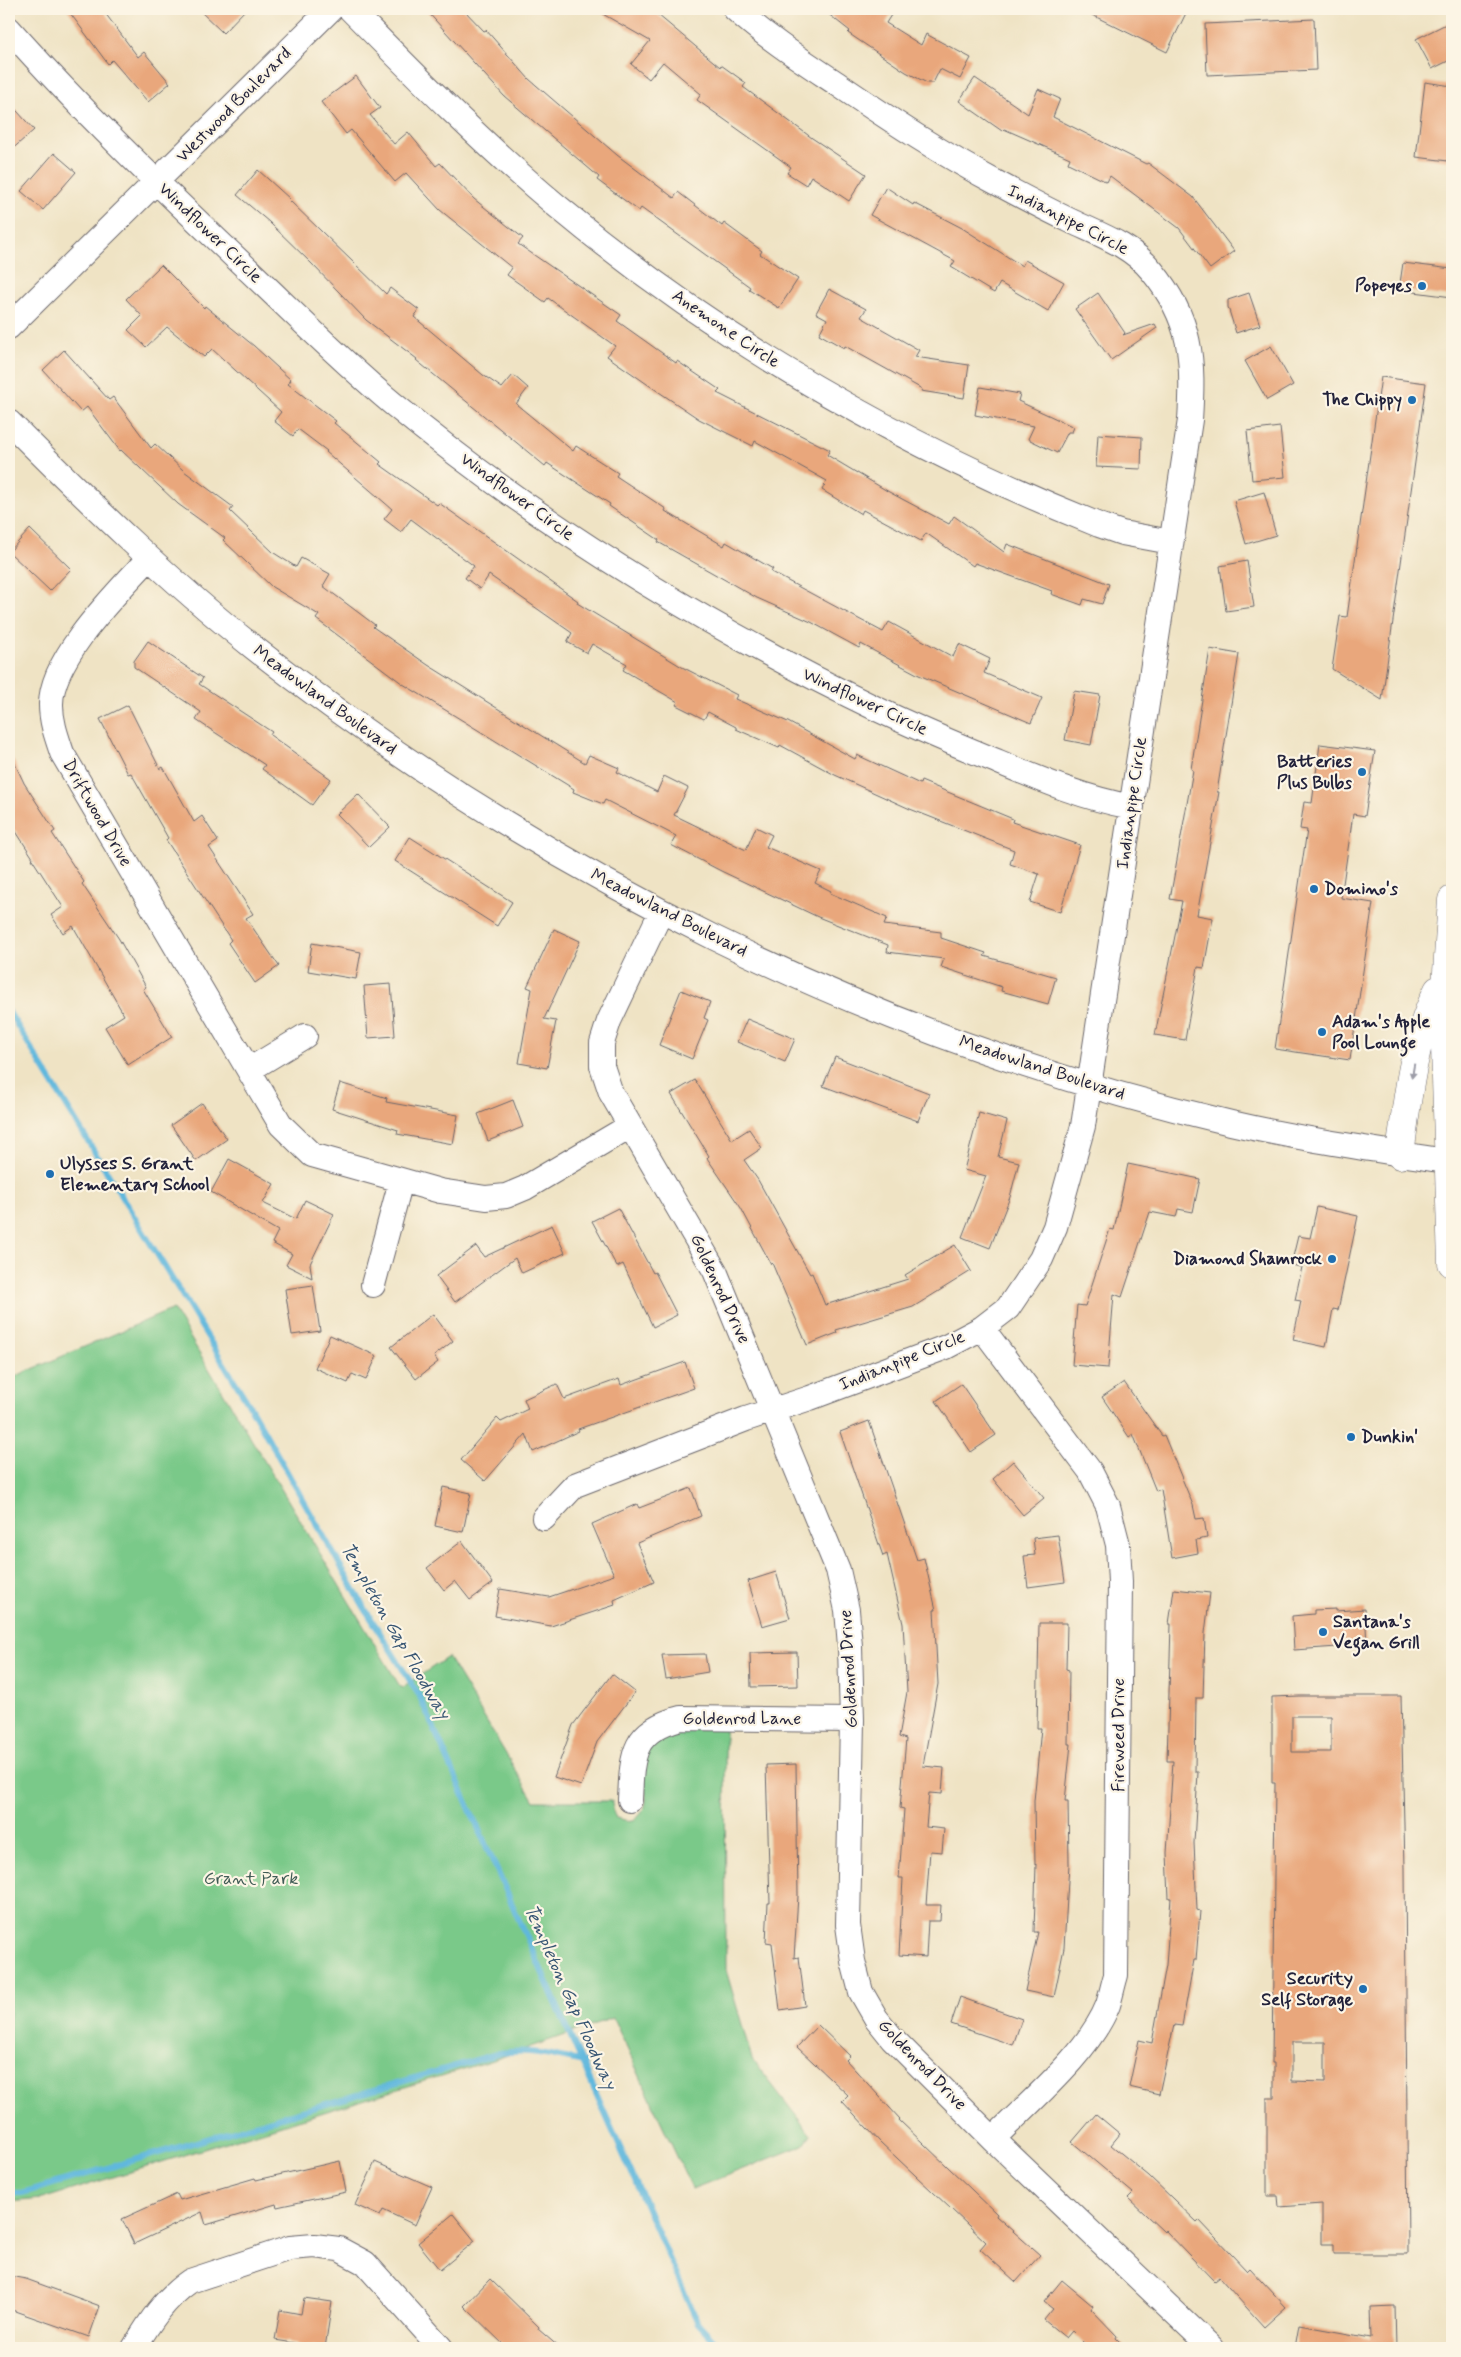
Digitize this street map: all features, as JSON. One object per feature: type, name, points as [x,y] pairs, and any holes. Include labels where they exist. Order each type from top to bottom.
[{"type":"main road","points":[[1452,900],[1444,1016],[1452,1263]]},
{"type":"main road","points":[[1400,1155],[1416,1056],[1429,1008],[1446,975]]},
{"type":"street","name":"Westwood Boulevard","points":[[9,327],[330,9]]},
{"type":"street","name":"Anemone Circle","points":[[350,9],[436,97],[557,206],[612,250],[728,333],[830,397],[929,450],[1099,525],[1122,533],[1171,542]]},
{"type":"street","name":"Indianpipe Circle","points":[[544,1518],[575,1485],[772,1410],[946,1347],[982,1328],[1008,1308],[1041,1259],[1057,1218],[1083,1126],[1190,420],[1192,377],[1190,344],[1182,321],[1169,295],[1152,270],[1133,252],[1109,238],[1024,198],[927,145],[788,51],[735,9]]},
{"type":"street","name":"Windflower Circle","points":[[9,28],[157,182],[390,401],[507,491],[604,558],[745,643],[912,725],[1077,794],[1104,802],[1132,807]]},
{"type":"street","name":"Meadowland Boulevard","points":[[9,422],[116,528],[253,647],[391,749],[486,812],[661,912],[757,959],[875,1010],[990,1052],[1090,1085],[1233,1124],[1400,1155],[1450,1162]]},
{"type":"street","name":"Driftwood Drive","points":[[149,558],[70,650],[55,676],[51,704],[54,727],[62,753],[282,1125],[312,1155],[462,1196],[486,1198],[506,1196],[543,1179],[630,1126]]},
{"type":"street","name":"Goldenrod Drive","points":[[661,912],[609,1021],[602,1043],[602,1066],[611,1093],[716,1270],[838,1570],[847,1610],[852,1720],[848,1925],[853,1961],[862,1992],[876,2018],[892,2038],[993,2139],[1212,2348]]},
{"type":"street","points":[[249,1070],[305,1036]]},
{"type":"street","points":[[373,1285],[401,1180]]},
{"type":"street","name":"Fireweed Drive","points":[[982,1328],[1090,1471],[1108,1506],[1118,1545],[1120,1582],[1116,1975],[1108,2005],[1091,2034],[1071,2060],[993,2139]]},
{"type":"street","name":"Goldenrod Lane","points":[[630,1800],[631,1771],[635,1752],[648,1732],[665,1722],[689,1718],[852,1720]]},
{"type":"street","points":[[134,2348],[148,2325],[163,2306],[178,2289],[190,2281],[290,2248],[314,2246],[339,2250],[365,2264],[441,2348]]},
{"type":"green space","name":"Grant Park","points":[[173,1309],[401,1688],[448,1657],[534,1801],[612,1801],[613,1810],[617,1818],[634,1820],[639,1816],[645,1805],[646,1794],[642,1766],[654,1736],[682,1726],[725,1725],[726,1970],[752,2059],[811,2135],[804,2145],[692,2189],[613,2018],[499,2058],[42,2199],[9,2202],[9,1379]]},
{"type":"building","points":[[67,9],[102,9],[138,57],[144,52],[170,83],[148,102],[112,60],[108,64]]},
{"type":"building","points":[[198,9],[246,9],[223,33]]},
{"type":"building","points":[[425,9],[463,9],[484,31],[486,30],[529,79],[617,155],[674,198],[678,192],[722,226],[724,223],[762,251],[760,254],[798,279],[779,308],[749,289],[750,287],[641,208],[639,211],[597,180],[599,177],[504,96]]},
{"type":"building","points":[[594,9],[661,9],[658,15],[720,67],[721,65],[746,83],[743,87],[812,138],[866,174],[849,201],[811,176],[806,185],[787,173],[791,167],[697,100],[701,94],[663,62],[649,79],[631,64],[650,41]]},
{"type":"building","points":[[822,9],[881,9],[891,15],[886,23],[921,45],[926,34],[971,58],[960,79],[940,69],[933,83],[927,83],[906,72],[848,33],[850,31]]},
{"type":"building","points":[[1080,9],[1188,9],[1167,52]]},
{"type":"building","points":[[1314,19],[1316,70],[1207,75],[1205,24]]},
{"type":"building","points":[[1452,21],[1452,59],[1432,69],[1416,39]]},
{"type":"building","points":[[356,76],[380,108],[370,115],[394,144],[408,132],[436,166],[440,163],[474,199],[523,238],[518,244],[621,315],[617,321],[676,363],[677,361],[720,390],[717,393],[830,450],[827,455],[889,492],[949,524],[954,516],[1004,552],[1007,544],[1109,584],[1102,604],[1084,599],[1082,605],[1051,594],[1052,591],[975,563],[973,566],[926,533],[921,541],[863,510],[861,514],[822,490],[827,481],[755,441],[753,446],[699,419],[607,356],[615,346],[548,298],[545,302],[507,275],[512,268],[440,210],[406,173],[395,182],[351,130],[346,134],[321,102]]},
{"type":"building","points":[[975,78],[1028,114],[1038,89],[1060,99],[1053,117],[1146,164],[1148,163],[1193,197],[1234,251],[1210,269],[1179,228],[1110,176],[1107,182],[1068,163],[1070,158],[1004,129],[1002,131],[959,101]]},
{"type":"building","points":[[1425,82],[1452,86],[1452,129],[1448,161],[1416,157]]},
{"type":"building","points":[[9,102],[34,130],[9,152]]},
{"type":"building","points":[[54,153],[76,172],[43,210],[21,191]]},
{"type":"building","points":[[258,170],[386,294],[390,288],[419,310],[414,317],[483,375],[502,388],[513,375],[528,388],[516,404],[573,451],[576,446],[618,473],[616,476],[666,509],[665,511],[724,546],[726,542],[773,569],[771,572],[883,632],[889,622],[953,657],[959,644],[990,659],[984,673],[1042,698],[1031,723],[919,675],[861,644],[859,648],[811,622],[757,598],[658,542],[659,540],[609,506],[610,504],[547,463],[545,466],[417,359],[366,320],[269,222],[237,195]]},
{"type":"building","points":[[886,187],[913,205],[914,203],[962,228],[1022,266],[1025,260],[1064,282],[1048,311],[1000,283],[994,293],[951,267],[955,261],[870,215]]},
{"type":"building","points":[[1403,263],[1452,269],[1452,297],[1399,290]]},
{"type":"building","points":[[161,265],[204,308],[205,306],[254,346],[291,380],[288,384],[336,421],[334,423],[381,462],[379,464],[437,505],[439,503],[578,601],[577,603],[682,667],[737,695],[735,699],[788,722],[855,759],[857,755],[920,784],[921,781],[1013,819],[1012,822],[1080,845],[1060,912],[1030,902],[1039,874],[1010,864],[1014,850],[910,809],[835,775],[780,745],[779,748],[736,729],[736,727],[708,712],[704,719],[676,705],[678,702],[623,670],[627,664],[592,644],[587,653],[567,642],[572,633],[489,575],[480,589],[465,578],[474,566],[411,519],[401,532],[384,519],[392,509],[327,451],[298,429],[293,436],[274,421],[281,412],[212,349],[204,357],[167,327],[146,347],[128,330],[142,316],[126,299]]},
{"type":"building","points":[[829,289],[866,309],[861,317],[919,350],[915,357],[969,365],[964,398],[921,391],[922,389],[845,346],[844,348],[819,334],[827,319],[816,313]]},
{"type":"building","points":[[1098,293],[1125,333],[1123,335],[1155,324],[1157,328],[1111,360],[1075,309]]},
{"type":"building","points":[[1249,293],[1260,325],[1236,333],[1228,307],[1228,300]]},
{"type":"building","points":[[1271,346],[1293,385],[1267,400],[1245,361]]},
{"type":"building","points":[[64,350],[109,400],[113,397],[151,448],[155,444],[184,471],[233,507],[230,511],[274,553],[296,567],[301,558],[330,574],[323,586],[375,625],[373,627],[428,665],[585,763],[589,755],[619,768],[617,772],[657,792],[664,776],[688,788],[674,815],[746,850],[756,827],[772,835],[766,847],[821,871],[815,883],[831,891],[830,893],[887,918],[884,925],[941,932],[941,938],[986,953],[984,956],[1056,977],[1048,1004],[1001,991],[1002,987],[941,967],[944,959],[887,952],[888,945],[818,917],[721,871],[671,845],[676,836],[605,800],[603,804],[573,792],[574,789],[403,684],[316,619],[319,615],[272,587],[223,540],[225,538],[178,504],[120,451],[87,407],[81,412],[43,370]]},
{"type":"building","points":[[1381,377],[1426,383],[1382,700],[1332,669],[1340,616],[1347,617]]},
{"type":"building","points":[[980,387],[1020,394],[1018,401],[1074,427],[1072,432],[1068,432],[1057,453],[1028,439],[1034,426],[975,415]]},
{"type":"building","points":[[1280,427],[1285,477],[1252,480],[1247,431]]},
{"type":"building","points":[[1098,434],[1142,437],[1141,469],[1096,467]]},
{"type":"building","points":[[1264,492],[1276,535],[1246,544],[1234,501]]},
{"type":"building","points":[[30,529],[71,569],[50,591],[9,552]]},
{"type":"building","points":[[1247,561],[1254,607],[1226,611],[1220,566]]},
{"type":"building","points":[[148,641],[203,678],[199,684],[272,732],[270,735],[331,779],[312,805],[262,769],[265,765],[196,720],[201,712],[134,667],[134,661]]},
{"type":"building","points":[[1210,649],[1239,654],[1217,792],[1219,792],[1197,915],[1213,918],[1204,968],[1198,967],[1185,1040],[1155,1035],[1182,901],[1170,899],[1193,770],[1191,769]]},
{"type":"building","points":[[1074,691],[1100,695],[1091,745],[1065,740]]},
{"type":"building","points":[[128,705],[160,769],[163,767],[194,822],[202,816],[218,841],[209,847],[253,914],[246,918],[279,966],[255,983],[228,943],[231,940],[166,840],[168,838],[131,773],[128,774],[100,719]]},
{"type":"building","points":[[1320,744],[1375,751],[1365,816],[1353,814],[1341,898],[1373,903],[1350,1060],[1275,1049],[1307,830],[1300,829],[1304,802],[1312,803]]},
{"type":"building","points":[[9,751],[24,783],[55,831],[52,833],[84,882],[82,884],[119,939],[146,987],[143,989],[172,1037],[128,1065],[105,1027],[124,1015],[73,926],[63,933],[51,915],[63,907],[15,830],[9,834]]},
{"type":"building","points":[[358,794],[390,827],[369,847],[337,814]]},
{"type":"building","points":[[410,837],[512,902],[497,926],[395,861]]},
{"type":"building","points":[[554,929],[580,941],[544,1019],[556,1021],[547,1068],[519,1063],[532,989],[527,987]]},
{"type":"building","points":[[312,943],[361,952],[356,979],[308,971]]},
{"type":"building","points":[[391,984],[395,1036],[368,1038],[364,986]]},
{"type":"building","points":[[681,990],[710,1002],[704,1018],[708,1020],[692,1059],[659,1045]]},
{"type":"building","points":[[747,1019],[795,1039],[785,1062],[737,1042]]},
{"type":"building","points":[[835,1057],[929,1093],[918,1121],[823,1086]]},
{"type":"building","points":[[695,1080],[732,1140],[749,1129],[762,1148],[744,1160],[758,1180],[810,1274],[812,1273],[825,1305],[908,1279],[905,1275],[955,1245],[971,1271],[913,1307],[836,1330],[837,1333],[807,1345],[772,1263],[741,1208],[707,1158],[709,1156],[671,1094]]},
{"type":"building","points":[[340,1083],[387,1098],[386,1102],[458,1115],[453,1144],[397,1134],[398,1130],[332,1109]]},
{"type":"building","points":[[513,1100],[523,1127],[488,1141],[478,1114]]},
{"type":"building","points":[[202,1103],[227,1139],[196,1161],[171,1125]]},
{"type":"building","points":[[979,1113],[1007,1121],[998,1157],[1019,1162],[1010,1197],[990,1248],[962,1237],[986,1176],[964,1170]]},
{"type":"building","points":[[229,1159],[274,1184],[263,1203],[296,1219],[305,1200],[334,1214],[310,1264],[312,1278],[286,1265],[292,1254],[272,1243],[278,1231],[211,1192]]},
{"type":"building","points":[[1128,1164],[1200,1179],[1193,1212],[1178,1209],[1176,1217],[1150,1212],[1122,1297],[1114,1294],[1108,1368],[1072,1365],[1077,1305],[1085,1306],[1110,1229],[1114,1230]]},
{"type":"building","points":[[1317,1207],[1358,1216],[1338,1310],[1333,1309],[1326,1347],[1293,1340],[1301,1301],[1295,1300],[1302,1267],[1291,1265],[1298,1236],[1310,1238]]},
{"type":"building","points":[[618,1208],[677,1315],[653,1327],[623,1264],[617,1267],[592,1221]]},
{"type":"building","points":[[552,1225],[565,1253],[522,1273],[515,1258],[455,1302],[436,1276],[476,1246],[484,1257]]},
{"type":"building","points":[[313,1285],[320,1331],[292,1335],[285,1289]]},
{"type":"building","points":[[433,1314],[453,1341],[434,1356],[438,1362],[416,1379],[391,1347]]},
{"type":"building","points":[[330,1335],[377,1356],[366,1380],[352,1374],[348,1383],[315,1368]]},
{"type":"building","points":[[685,1362],[694,1388],[578,1429],[579,1431],[533,1452],[526,1434],[485,1481],[461,1460],[497,1418],[501,1422],[528,1409],[524,1399],[557,1384],[564,1399],[619,1379],[621,1385]]},
{"type":"building","points":[[1124,1382],[1162,1436],[1164,1435],[1193,1505],[1196,1519],[1204,1518],[1207,1538],[1196,1540],[1198,1553],[1172,1558],[1161,1489],[1156,1491],[1133,1434],[1129,1437],[1102,1397]]},
{"type":"building","points":[[961,1384],[996,1435],[971,1452],[936,1401]]},
{"type":"building","points":[[869,1421],[917,1560],[924,1558],[936,1610],[934,1610],[938,1684],[923,1766],[944,1768],[942,1794],[929,1793],[926,1827],[944,1829],[942,1852],[930,1851],[926,1905],[941,1905],[940,1921],[928,1921],[926,1957],[899,1955],[903,1878],[899,1878],[904,1809],[900,1808],[906,1739],[899,1737],[907,1692],[903,1624],[887,1554],[883,1556],[840,1432]]},
{"type":"building","points":[[1013,1461],[1044,1498],[1023,1515],[993,1479]]},
{"type":"building","points":[[443,1487],[471,1493],[463,1532],[435,1526]]},
{"type":"building","points":[[691,1488],[701,1516],[637,1543],[654,1582],[614,1600],[615,1605],[551,1626],[495,1616],[500,1589],[549,1597],[614,1575],[592,1524],[637,1504],[639,1508]]},
{"type":"building","points":[[1058,1535],[1065,1582],[1028,1587],[1024,1556],[1035,1555],[1033,1538]]},
{"type":"building","points":[[462,1541],[493,1583],[470,1600],[455,1581],[444,1590],[427,1568]]},
{"type":"building","points":[[776,1572],[790,1618],[762,1626],[748,1581]]},
{"type":"building","points":[[1174,1589],[1210,1593],[1205,1633],[1203,1698],[1196,1698],[1195,1772],[1198,1772],[1194,1843],[1197,1910],[1200,1911],[1196,1960],[1194,1960],[1182,2026],[1174,2025],[1159,2094],[1129,2087],[1139,2040],[1152,2043],[1166,1965],[1171,1898],[1169,1898],[1167,1853],[1173,1761],[1167,1761],[1171,1624],[1169,1624]]},
{"type":"building","points":[[1336,1609],[1336,1611],[1365,1609],[1367,1645],[1294,1650],[1292,1616],[1314,1614],[1314,1610]]},
{"type":"building","points":[[1039,1623],[1067,1623],[1066,1669],[1069,1670],[1068,1744],[1071,1744],[1065,1801],[1068,1801],[1069,1864],[1064,1948],[1054,1997],[1025,1991],[1038,1932],[1034,1932],[1036,1864],[1034,1801],[1041,1728],[1037,1728]]},
{"type":"building","points":[[797,1652],[798,1686],[751,1687],[750,1653]]},
{"type":"building","points":[[705,1654],[708,1672],[666,1679],[662,1655]]},
{"type":"building","points":[[612,1674],[635,1692],[597,1742],[581,1786],[554,1777],[573,1725]]},
{"type":"building","points":[[1401,1696],[1405,1868],[1408,2254],[1334,2254],[1334,2244],[1322,2244],[1322,2204],[1279,2207],[1278,2196],[1267,2196],[1267,2098],[1274,2098],[1274,2063],[1272,2063],[1275,1783],[1272,1783],[1272,1697]],"holes":[[[1292,1716],[1331,1716],[1331,1752],[1292,1752]],[[1292,2042],[1325,2042],[1325,2082],[1292,2081]]]},
{"type":"building","points":[[796,1764],[798,1896],[794,1958],[799,1957],[805,2006],[780,2010],[772,1943],[766,1942],[768,1903],[770,1903],[766,1765]]},
{"type":"building","points":[[960,1997],[1022,2019],[1013,2045],[951,2024]]},
{"type":"building","points":[[818,2025],[850,2056],[846,2060],[899,2120],[997,2214],[996,2216],[1040,2255],[1016,2282],[980,2249],[986,2242],[880,2142],[842,2101],[848,2095],[797,2047]]},
{"type":"building","points":[[1096,2114],[1120,2134],[1111,2145],[1149,2176],[1197,2222],[1199,2220],[1247,2271],[1250,2268],[1286,2307],[1264,2327],[1219,2277],[1214,2281],[1165,2230],[1164,2232],[1128,2198],[1133,2193],[1072,2142]]},
{"type":"building","points":[[340,2161],[346,2192],[277,2207],[276,2204],[206,2225],[202,2212],[134,2244],[122,2219],[177,2194],[180,2200],[255,2178],[256,2180]]},
{"type":"building","points":[[375,2162],[432,2187],[415,2225],[383,2210],[380,2216],[355,2205]]},
{"type":"building","points":[[453,2214],[475,2241],[440,2270],[418,2243]]},
{"type":"building","points":[[9,2276],[26,2279],[100,2306],[89,2337],[9,2309]]},
{"type":"building","points":[[490,2279],[539,2327],[538,2329],[560,2348],[507,2348],[464,2306]]},
{"type":"building","points":[[1062,2280],[1093,2306],[1091,2309],[1126,2348],[1089,2348],[1072,2331],[1066,2338],[1044,2320],[1053,2309],[1044,2302]]},
{"type":"building","points":[[304,2298],[332,2302],[325,2348],[275,2340],[280,2310],[301,2314]]},
{"type":"building","points":[[1395,2306],[1396,2348],[1295,2348],[1299,2325],[1371,2338],[1370,2307]]},
{"type":"waterway","name":"Templeton Gap Floodway","points":[[9,1012],[248,1403],[364,1607],[420,1697],[698,2323],[721,2348]]},
{"type":"waterway","points":[[9,2193],[22,2193],[500,2053],[532,2052],[584,2062]]},
{"type":"place","name":"Popeyes","points":[[1422,286]]},
{"type":"place","name":"The Chippy","points":[[1412,400]]},
{"type":"place","name":"Batteries Plus Bulbs","points":[[1362,772]]},
{"type":"place","name":"Domino's","points":[[1314,889]]},
{"type":"place","name":"Adam's Apple Pool Lounge","points":[[1322,1032]]},
{"type":"place","name":"Ulysses S. Grant Elementary School","points":[[50,1174]]},
{"type":"place","name":"Diamond Shamrock","points":[[1332,1259]]},
{"type":"place","name":"Dunkin'","points":[[1351,1437]]},
{"type":"place","name":"Santana's Vegan Grill","points":[[1323,1632]]},
{"type":"place","name":"Security Self Storage","points":[[1363,1989]]}]
